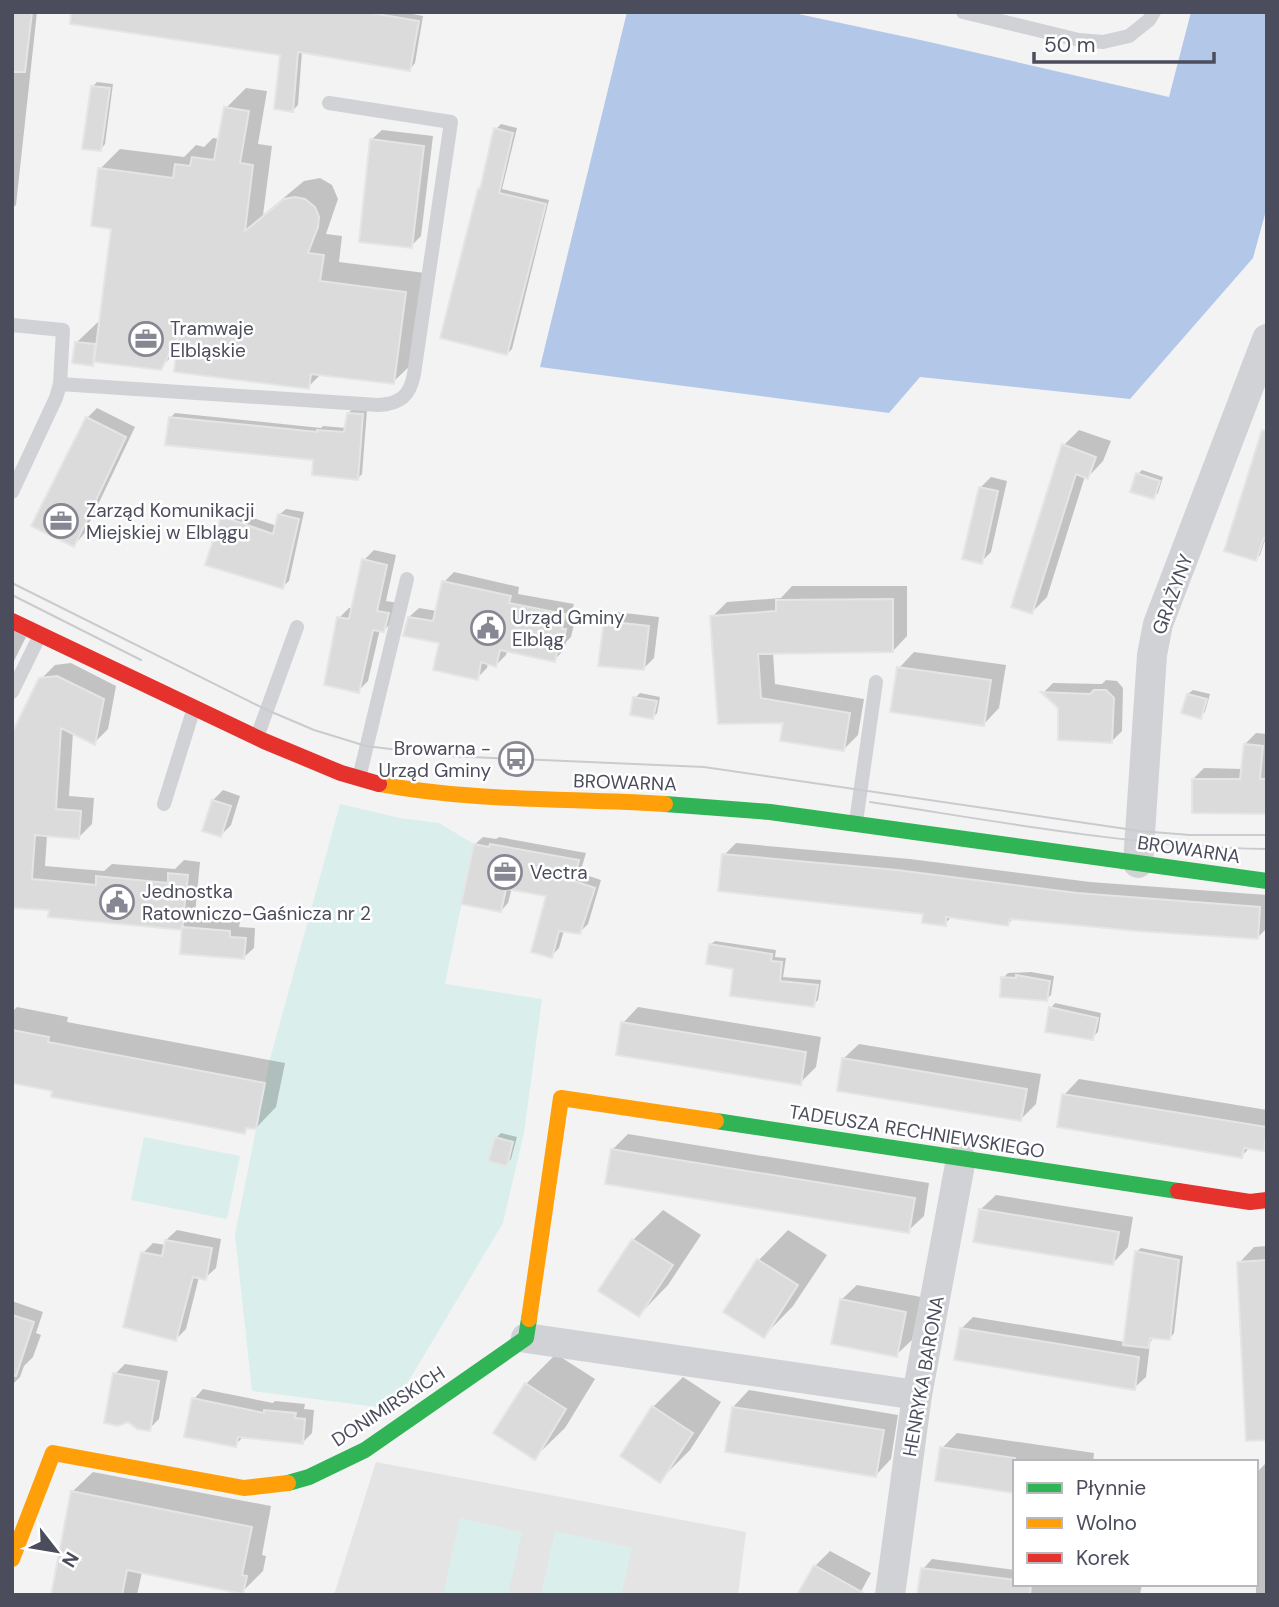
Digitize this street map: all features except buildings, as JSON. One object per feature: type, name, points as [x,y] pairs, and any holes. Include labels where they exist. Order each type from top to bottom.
[{"type":"street","name":"GRAŻYNY","points":[[1138,863],[1152,655],[1158,624],[1267,339]]},
{"type":"street","name":"BROWARNA","points":[[12,621],[193,709],[311,761],[359,778],[422,792],[522,800],[712,807],[770,812],[1267,881]]},
{"type":"street","name":"TADEUSZA RECHNIEWSKIEGO","points":[[526,1338],[561,1098],[1250,1202],[1267,1200]]},
{"type":"street","name":"HENRYKA BARONA","points":[[890,1595],[917,1395],[961,1159]]},
{"type":"street","points":[[526,1338],[917,1395]]},
{"type":"street","name":"DONIMIRSKICH","points":[[12,1559],[53,1453],[244,1488],[278,1486],[309,1477],[365,1450],[526,1338]]},
{"type":"lane","points":[[963,12],[1079,40],[1103,42],[1129,36],[1149,20],[1154,12]]},
{"type":"lane","points":[[60,384],[378,405],[390,405],[408,394],[414,374],[451,122],[329,103]]},
{"type":"lane","points":[[12,324],[63,330],[57,398],[12,492]]},
{"type":"lane","points":[[359,778],[407,579]]},
{"type":"lane","points":[[257,738],[297,627]]},
{"type":"lane","points":[[12,692],[40,634]]},
{"type":"lane","points":[[856,823],[876,681]]},
{"type":"lane","points":[[163,804],[193,709]]},
{"type":"shaded area","points":[[340,804],[400,818],[439,823],[474,844],[445,984],[542,999],[524,1133],[503,1223],[392,1409],[252,1391],[235,1235],[270,1059]]},
{"type":"shaded area","points":[[144,1137],[240,1156],[227,1219],[131,1200]]},
{"type":"shaded area","points":[[376,1462],[746,1532],[738,1595],[334,1595]]},
{"type":"shaded area","points":[[460,1518],[522,1532],[508,1595],[443,1595]]},
{"type":"shaded area","points":[[555,1531],[632,1548],[621,1595],[541,1595]]},
{"type":"water","points":[[627,12],[789,12],[1169,97],[1191,12],[1267,12],[1267,207],[1253,258],[1130,399],[920,377],[889,413],[540,367]]},
{"type":"tram line","points":[[12,583],[267,710],[314,730],[366,746],[448,756],[704,767],[1140,831],[1190,835],[1267,835]]},
{"type":"tram line","points":[[12,595],[141,660]]},
{"type":"tram line","points":[[870,802],[1117,839],[1267,849]]},
{"type":"traffic: fast","points":[[665,804],[770,812],[1267,881]]},
{"type":"traffic: fast","points":[[716,1121],[1178,1191]]},
{"type":"traffic: fast","points":[[288,1483],[309,1477],[365,1450],[526,1338],[529,1319]]},
{"type":"traffic: slow","points":[[379,784],[486,797],[665,804]]},
{"type":"traffic: slow","points":[[529,1319],[561,1098],[716,1121]]},
{"type":"traffic: slow","points":[[12,1559],[53,1453],[244,1488],[288,1483]]},
{"type":"traffic: jam","points":[[12,621],[264,741],[341,773],[379,784]]},
{"type":"traffic: jam","points":[[1178,1191],[1250,1202],[1267,1200]]},
{"type":"place","name":"Tramwaje Elbląskie","points":[[146,339]]},
{"type":"place","name":"Zarząd Komunikacji Miejskiej w Elblągu","points":[[61,521]]},
{"type":"place","name":"Urząd Gminy Elbląg","points":[[488,628]]},
{"type":"place","name":"Browarna - Urząd Gminy","points":[[516,759]]},
{"type":"place","name":"Vectra","points":[[505,872]]},
{"type":"place","name":"Jednostka Ratowniczo-Gaśnicza nr 2","points":[[117,902]]}]
